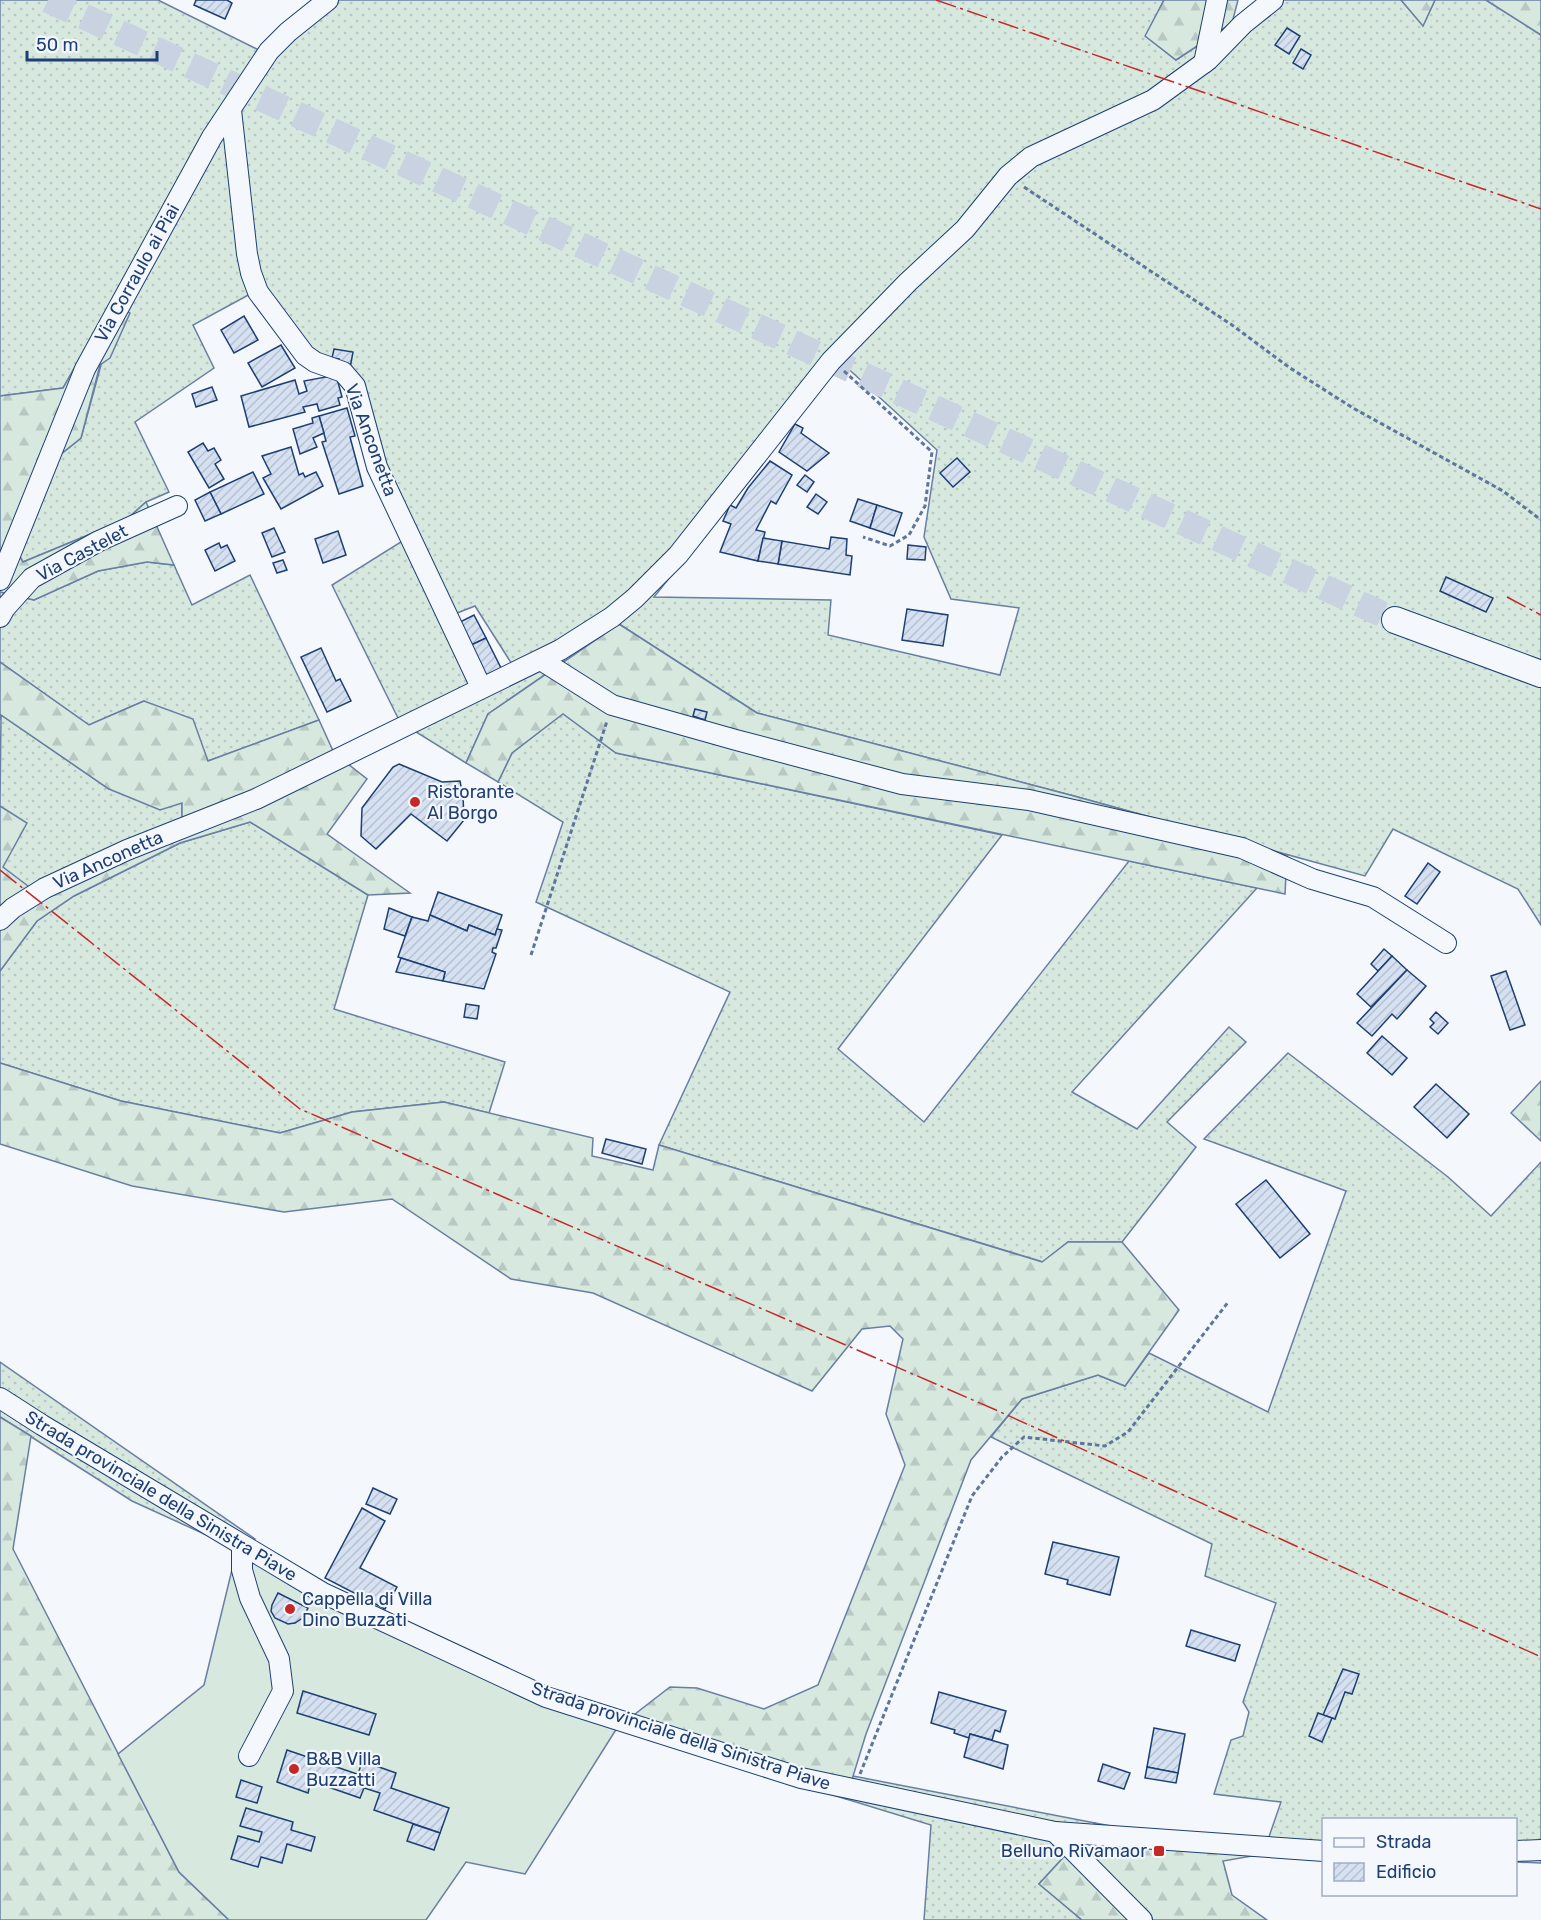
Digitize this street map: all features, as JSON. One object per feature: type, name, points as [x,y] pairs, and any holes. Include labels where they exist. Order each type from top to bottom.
[{"type":"main road","points":[[1395,620],[1541,674]]},
{"type":"street","name":"Via Corraulo ai Piai","points":[[0,580],[84,369],[212,137],[269,51],[288,32],[328,0]]},
{"type":"street","points":[[1204,63],[1217,0]]},
{"type":"street","name":"Via Anconetta","points":[[0,920],[13,908],[45,888],[127,850],[256,799],[481,687],[541,660],[612,617],[656,579],[831,361],[908,282],[964,229],[1008,176],[1031,157],[1153,100],[1204,63],[1243,24],[1273,0]]},
{"type":"street","name":"Via Anconetta","points":[[231,110],[247,254],[258,292],[305,355],[315,362],[343,372],[355,386],[377,467],[481,687]]},
{"type":"street","name":"Via Castelet","points":[[0,617],[5,608],[32,578],[99,541],[177,506]]},
{"type":"street","points":[[541,660],[612,705],[736,740],[902,784],[1029,800],[1242,848],[1312,879],[1373,897],[1446,943]]},
{"type":"street","name":"Strada provinciale della Sinistra Piave","points":[[0,1398],[323,1593],[546,1697],[801,1778],[1055,1832],[1322,1851]]},
{"type":"street","points":[[242,1546],[242,1570],[250,1598],[279,1659],[283,1691],[249,1756]]},
{"type":"street","points":[[1055,1832],[1142,1920]]},
{"type":"street","points":[[1517,1851],[1541,1850]]},
{"type":"path","points":[[1008,176],[1232,324],[1290,368],[1353,408],[1503,491],[1541,520]]},
{"type":"path","points":[[831,361],[853,378],[932,452],[925,506],[909,535],[890,546],[863,537]]},
{"type":"path","points":[[531,955],[612,705]]},
{"type":"path","points":[[854,1789],[972,1496],[1002,1457],[1024,1437],[1105,1446],[1128,1432],[1229,1301]]},
{"type":"green space","points":[[0,0],[158,0],[271,56],[332,0],[1164,0],[1146,36],[1176,60],[1266,0],[1401,0],[1423,25],[1435,0],[1486,0],[1541,35],[1541,925],[1518,889],[1393,829],[1365,876],[1074,796],[757,713],[619,624],[488,714],[466,763],[400,722],[332,585],[409,537],[351,391],[252,293],[193,325],[214,368],[135,422],[169,492],[146,502],[127,519],[23,562],[12,543],[35,475],[81,438],[101,365],[111,303],[63,388],[0,396]],"holes":[[[842,363],[937,450],[924,537],[951,599],[1019,608],[1000,675],[828,635],[831,600],[654,597]],[[475,606],[517,672],[480,689],[447,617]]]},
{"type":"green space","points":[[1164,0],[1238,0],[1232,23],[1176,60],[1145,36]]},
{"type":"green space","points":[[1401,0],[1435,0],[1423,26]]},
{"type":"green space","points":[[1486,0],[1541,0],[1541,35]]},
{"type":"green space","points":[[111,303],[130,313],[110,358],[100,365],[81,438],[35,475],[12,544],[23,562],[127,519],[146,502],[174,565],[147,562],[98,571],[34,600],[0,592],[0,396],[63,388]]},
{"type":"green space","points":[[147,562],[174,565],[192,605],[250,575],[319,720],[208,761],[144,701],[89,725],[0,662],[0,592],[34,600],[98,571]]},
{"type":"green space","points":[[619,624],[757,713],[1074,796],[1287,855],[1285,894],[616,753],[563,714],[512,753],[498,782],[466,763],[488,714]]},
{"type":"green space","points":[[0,662],[89,725],[144,701],[193,719],[208,761],[319,720],[334,753],[367,779],[327,834],[410,893],[368,895],[250,822],[180,843],[74,896],[37,921],[0,971],[0,806],[27,823],[3,867],[28,886],[25,909],[182,819],[182,803],[160,810],[109,789],[1,715],[0,720]]},
{"type":"green space","points":[[563,713],[616,753],[1002,835],[838,1049],[924,1122],[1129,861],[1257,888],[1072,1092],[1137,1129],[1229,1027],[1246,1042],[1167,1122],[1196,1147],[1122,1242],[1068,1242],[1043,1262],[659,1145],[730,992],[536,902],[563,822],[498,782],[512,753]]},
{"type":"green space","points":[[1,715],[109,789],[182,802],[182,819],[25,910],[3,867],[0,806]]},
{"type":"green space","points":[[250,822],[368,895],[334,1009],[505,1062],[489,1113],[444,1102],[352,1112],[280,1133],[121,1101],[0,1063],[0,971],[37,921],[74,896],[180,843]]},
{"type":"green space","points":[[1288,1053],[1448,1177],[1491,1216],[1541,1162],[1541,1863],[1517,1862],[1517,1818],[1322,1818],[1322,1856],[1263,1854],[1281,1802],[1214,1794],[1231,1740],[1243,1736],[1249,1712],[1243,1702],[1276,1603],[1205,1576],[1212,1544],[991,1437],[1022,1399],[1098,1375],[1125,1386],[1149,1353],[1268,1412],[1346,1191],[1204,1139]]},
{"type":"green space","points":[[0,1063],[121,1101],[280,1133],[352,1112],[444,1102],[593,1138],[592,1156],[653,1170],[659,1145],[1042,1262],[1068,1242],[1122,1242],[1179,1310],[1125,1386],[1098,1375],[1022,1399],[971,1460],[866,1734],[846,1799],[617,1728],[670,1687],[697,1688],[764,1709],[818,1685],[905,1465],[886,1414],[903,1339],[890,1326],[862,1329],[812,1391],[593,1293],[511,1279],[392,1199],[284,1212],[132,1186],[0,1144]]},
{"type":"green space","points":[[1541,1081],[1541,1141],[1511,1113]]},
{"type":"green space","points":[[0,1362],[255,1539],[237,1549],[132,1501],[0,1417]]},
{"type":"green space","points":[[0,1417],[31,1436],[13,1549],[179,1872],[229,1920],[0,1920]]},
{"type":"green space","points":[[237,1549],[617,1728],[525,1874],[466,1862],[426,1920],[229,1920],[179,1872],[118,1754],[204,1685]]},
{"type":"green space","points":[[853,1776],[1095,1823],[1039,1884],[1082,1920],[924,1920],[931,1825],[846,1799]]},
{"type":"green space","points":[[1095,1823],[1263,1854],[1223,1861],[1232,1895],[1267,1920],[1082,1920],[1039,1884]]},
{"type":"building","points":[[196,0],[227,0],[232,3],[225,19],[194,5]]},
{"type":"building","points":[[1287,28],[1300,36],[1289,54],[1275,45]]},
{"type":"building","points":[[1301,49],[1311,55],[1303,69],[1293,63]]},
{"type":"building","points":[[244,316],[258,340],[234,353],[221,330]]},
{"type":"building","points":[[281,345],[295,368],[262,387],[248,363]]},
{"type":"building","points":[[334,349],[353,352],[350,368],[338,366],[339,359],[332,358]]},
{"type":"building","points":[[336,375],[342,397],[338,398],[340,405],[319,411],[317,404],[303,407],[305,412],[249,427],[241,396],[295,380],[299,394],[307,391],[304,381]]},
{"type":"building","points":[[212,387],[217,400],[196,407],[192,394]]},
{"type":"building","points":[[347,408],[355,436],[350,437],[363,486],[339,494],[322,442],[326,441],[319,416]]},
{"type":"building","points":[[319,416],[324,433],[313,438],[317,447],[300,454],[293,429],[313,423],[312,418]]},
{"type":"building","points":[[795,424],[803,428],[801,433],[829,453],[807,471],[779,452]]},
{"type":"building","points":[[203,443],[208,451],[214,448],[221,460],[215,464],[224,479],[209,488],[188,452]]},
{"type":"building","points":[[291,447],[299,475],[303,473],[305,477],[316,472],[323,486],[281,509],[263,478],[271,474],[262,456]]},
{"type":"building","points":[[957,458],[970,472],[953,487],[940,473]]},
{"type":"building","points":[[770,461],[792,475],[776,504],[771,501],[756,530],[765,532],[758,561],[720,552],[731,524],[723,521],[730,505],[736,508],[748,488]]},
{"type":"building","points":[[253,472],[264,494],[221,514],[210,492]]},
{"type":"building","points":[[805,475],[814,482],[807,492],[797,485]]},
{"type":"building","points":[[210,492],[221,514],[205,521],[195,500]]},
{"type":"building","points":[[816,494],[827,502],[818,514],[807,507]]},
{"type":"building","points":[[858,499],[877,505],[870,528],[850,521]]},
{"type":"building","points":[[877,505],[902,513],[894,536],[870,528]]},
{"type":"building","points":[[274,528],[285,552],[272,557],[262,533]]},
{"type":"building","points":[[338,531],[346,555],[323,563],[315,539]]},
{"type":"building","points":[[831,537],[847,539],[846,555],[852,556],[850,575],[778,564],[782,541],[829,549]]},
{"type":"building","points":[[763,538],[782,541],[778,564],[758,561]]},
{"type":"building","points":[[219,543],[221,548],[227,545],[235,561],[215,571],[205,550]]},
{"type":"building","points":[[908,545],[926,547],[925,560],[907,559]]},
{"type":"building","points":[[283,560],[287,570],[277,573],[273,563]]},
{"type":"building","points":[[1446,577],[1493,598],[1486,612],[1440,591]]},
{"type":"building","points":[[907,609],[948,615],[943,646],[902,640]]},
{"type":"building","points":[[474,615],[486,638],[469,646],[458,623]]},
{"type":"building","points":[[486,638],[501,668],[485,676],[469,646]]},
{"type":"building","points":[[321,648],[336,681],[340,679],[351,701],[327,712],[301,657]]},
{"type":"building","points":[[695,709],[707,712],[705,720],[693,716]]},
{"type":"building","name":"Ristorante Al Borgo","points":[[399,764],[442,782],[460,781],[464,820],[447,841],[411,814],[376,849],[361,836],[362,808],[393,767]]},
{"type":"building","points":[[1428,863],[1440,872],[1417,904],[1405,896]]},
{"type":"building","points":[[438,892],[502,915],[495,935],[469,925],[467,931],[430,915]]},
{"type":"building","points":[[389,908],[412,917],[405,936],[384,929]]},
{"type":"building","points":[[430,915],[467,931],[469,925],[495,935],[497,929],[502,930],[496,948],[493,948],[492,952],[496,954],[484,989],[443,981],[445,972],[398,957],[412,917],[428,921]]},
{"type":"building","points":[[1384,949],[1392,956],[1378,971],[1371,964]]},
{"type":"building","points":[[1392,956],[1407,970],[1371,1007],[1357,994]]},
{"type":"building","points":[[401,958],[445,972],[443,981],[396,972]]},
{"type":"building","points":[[1407,970],[1426,986],[1397,1019],[1392,1014],[1372,1036],[1357,1023]]},
{"type":"building","points":[[1506,971],[1525,1025],[1510,1030],[1491,976]]},
{"type":"building","points":[[466,1004],[479,1006],[477,1019],[464,1017]]},
{"type":"building","points":[[1436,1012],[1448,1023],[1438,1034],[1430,1027],[1434,1023],[1430,1019]]},
{"type":"building","points":[[1382,1036],[1407,1058],[1392,1075],[1367,1053]]},
{"type":"building","points":[[1436,1084],[1469,1114],[1447,1138],[1414,1107]]},
{"type":"building","points":[[606,1139],[646,1149],[642,1164],[602,1153]]},
{"type":"building","points":[[1266,1180],[1310,1234],[1280,1258],[1236,1204]]},
{"type":"building","points":[[373,1488],[397,1499],[390,1514],[366,1504]]},
{"type":"building","points":[[362,1508],[385,1521],[360,1568],[397,1587],[385,1609],[325,1578]]},
{"type":"building","points":[[1053,1542],[1119,1557],[1110,1595],[1067,1584],[1068,1580],[1045,1574]]},
{"type":"building","name":"Cappella di Villa Dino Buzzati","points":[[278,1593],[308,1608],[304,1617],[295,1623],[288,1624],[275,1618],[271,1611]]},
{"type":"building","points":[[1191,1630],[1240,1645],[1235,1661],[1186,1646]]},
{"type":"building","points":[[1343,1669],[1359,1674],[1352,1694],[1345,1692],[1335,1719],[1323,1715]]},
{"type":"building","points":[[303,1691],[376,1714],[369,1735],[297,1713]]},
{"type":"building","points":[[939,1692],[1006,1711],[1000,1732],[995,1730],[992,1740],[970,1734],[969,1738],[954,1733],[955,1730],[931,1723]]},
{"type":"building","points":[[1318,1713],[1332,1718],[1322,1742],[1309,1736]]},
{"type":"building","points":[[1154,1728],[1185,1734],[1178,1773],[1147,1767]]},
{"type":"building","points":[[970,1734],[1008,1745],[1003,1769],[964,1757]]},
{"type":"building","points":[[287,1750],[357,1774],[355,1785],[364,1788],[360,1798],[311,1781],[308,1793],[277,1782]]},
{"type":"building","points":[[362,1761],[396,1773],[391,1788],[449,1808],[440,1833],[374,1810],[380,1793],[355,1785]]},
{"type":"building","points":[[1103,1764],[1130,1773],[1124,1789],[1098,1781]]},
{"type":"building","points":[[1147,1767],[1178,1773],[1176,1783],[1145,1778]]},
{"type":"building","points":[[241,1780],[262,1787],[257,1803],[236,1797]]},
{"type":"building","points":[[246,1808],[293,1822],[291,1830],[315,1837],[311,1851],[287,1844],[282,1863],[261,1857],[258,1867],[231,1859],[238,1836],[259,1842],[262,1832],[240,1826]]},
{"type":"building","points":[[413,1824],[440,1833],[434,1850],[407,1841]]},
{"type":"tunnel","points":[[48,0],[1395,620]]},
{"type":"power","points":[[936,0],[1541,209]]},
{"type":"power","points":[[1507,597],[1541,615]]},
{"type":"power","points":[[0,870],[300,1109],[996,1410],[1541,1657]]},
{"type":"place","name":"Ristorante Al Borgo","points":[[415,802]]},
{"type":"place","name":"Cappella di Villa Dino Buzzati","points":[[290,1609]]},
{"type":"place","name":"B&B Villa Buzzatti","points":[[294,1769]]},
{"type":"place","name":"Belluno Rivamaor","points":[[1159,1851]]}]
